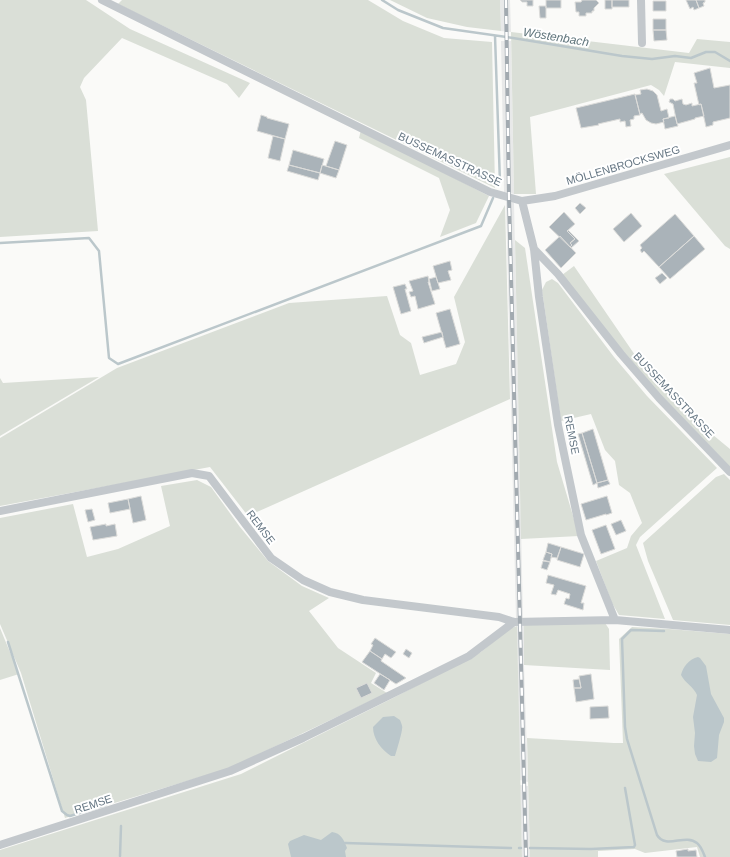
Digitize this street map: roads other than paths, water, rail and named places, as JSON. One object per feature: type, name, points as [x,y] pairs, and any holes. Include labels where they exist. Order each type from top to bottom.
[{"type":"street","points":[[641,0],[642,43]]},
{"type":"street","name":"BUSSEMASSTRASSE","points":[[105,1],[490,192],[522,201],[534,249],[558,274],[658,398],[730,472]]},
{"type":"street","name":"MÖLLENBROCKSWEG","points":[[522,201],[555,196],[730,145]]},
{"type":"street","name":"REMSE","points":[[534,249],[539,297],[558,425],[581,534],[615,620]]},
{"type":"street","name":"REMSE","points":[[0,511],[192,473],[209,476],[271,558],[303,580],[330,592],[363,600],[499,617],[514,622],[615,620],[730,630]]},
{"type":"street","name":"REMSE","points":[[0,845],[230,771],[303,738],[469,656],[514,622]]},
{"type":"waterway","name":"Wöstenbach","points":[[382,0],[398,10],[443,28],[622,56],[652,59],[675,56],[691,58],[706,52],[715,52],[730,61]]},
{"type":"waterway","points":[[495,36],[500,183]]},
{"type":"waterway","points":[[0,243],[89,238],[99,251],[109,358],[118,364],[481,226],[493,198]]},
{"type":"waterway","points":[[664,631],[631,630],[622,639],[625,727],[627,739],[657,835],[665,841],[692,840],[700,846],[705,857]]},
{"type":"waterway","points":[[8,642],[62,811],[70,816],[106,805]]},
{"type":"waterway","points":[[530,848],[591,849],[634,847],[635,845],[625,788]]},
{"type":"waterway","points":[[120,856],[121,826]]},
{"type":"waterway","points":[[345,843],[511,848]]},
{"type":"railway","points":[[506,0],[509,198],[526,857]]}]
